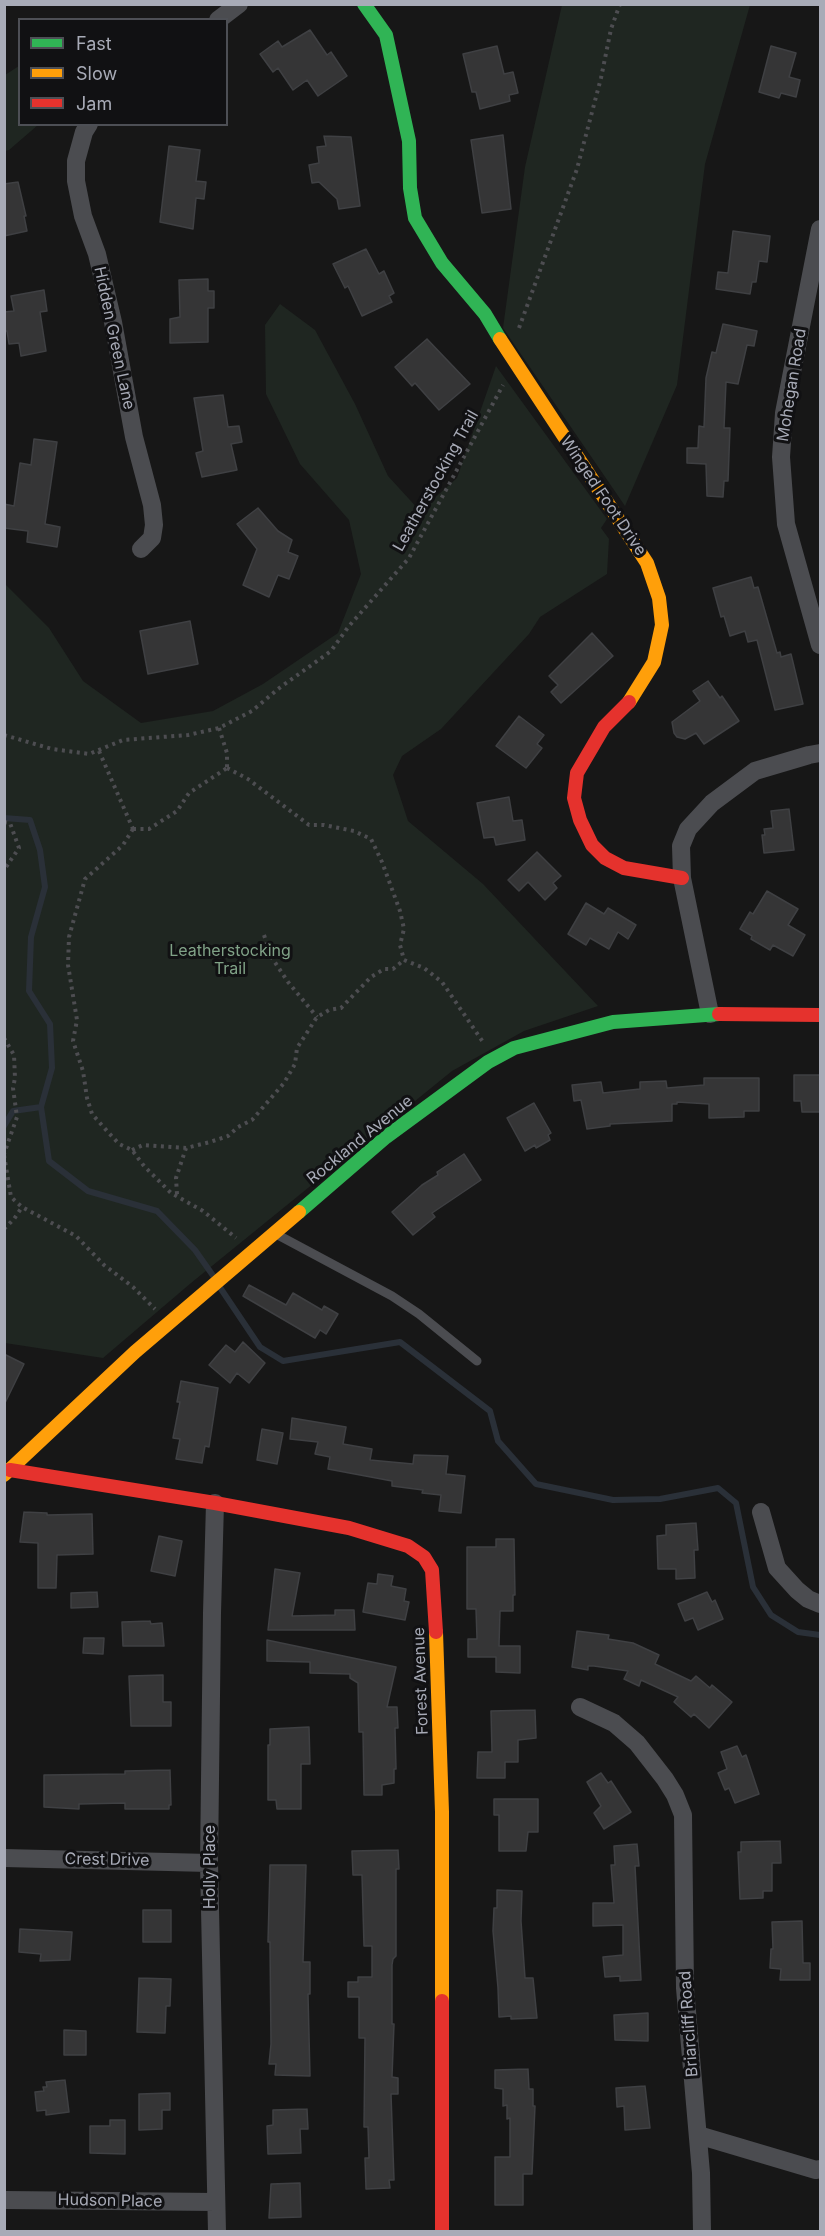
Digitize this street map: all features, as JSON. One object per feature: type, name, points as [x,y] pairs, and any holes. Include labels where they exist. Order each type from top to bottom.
[{"type":"street","points":[[221,18],[239,4]]},
{"type":"street","name":"Winged Foot Drive","points":[[364,4],[386,35],[409,141],[410,188],[415,218],[442,263],[485,314],[513,361],[647,562],[659,598],[662,625],[654,662],[634,697],[604,727],[577,773],[574,798],[580,820],[592,845],[605,858],[624,868],[682,878]]},
{"type":"street","name":"Hidden Green Lane","points":[[88,126],[76,161],[76,181],[83,216],[97,254],[113,322],[134,437],[152,505],[154,525],[152,538],[141,549]]},
{"type":"street","name":"Mohegan Road","points":[[820,229],[784,413],[781,457],[786,524],[820,645]]},
{"type":"street","points":[[710,1014],[682,878],[681,846],[688,829],[712,803],[755,771],[809,754],[820,753]]},
{"type":"street","name":"Rockland Avenue","points":[[7,1473],[135,1352],[386,1137],[494,1059],[514,1048],[613,1022],[710,1014],[820,1015]]},
{"type":"street","name":"Forest Avenue","points":[[7,1473],[215,1503],[348,1528],[408,1546],[424,1557],[432,1570],[442,1812],[442,2232]]},
{"type":"street","name":"Holly Place","points":[[215,1503],[209,1863],[217,2232]]},
{"type":"street","points":[[761,1512],[777,1568],[797,1590],[808,1599],[820,1604]]},
{"type":"street","name":"Briarcliff Road","points":[[580,1707],[614,1723],[637,1743],[665,1779],[683,1815],[685,1988],[701,2173],[702,2232]]},
{"type":"street","name":"Crest Drive","points":[[4,1858],[209,1863]]},
{"type":"street","points":[[698,2135],[816,2170],[820,2169]]},
{"type":"street","name":"Hudson Place","points":[[4,2200],[216,2202]]},
{"type":"lane","points":[[274,1233],[392,1296],[419,1314],[477,1361]]},
{"type":"path","points":[[518,332],[577,169],[602,78],[611,29],[620,4]]},
{"type":"path","name":"Leatherstocking Trail","points":[[4,735],[31,744],[72,753],[89,754],[123,740],[188,735],[219,728],[252,711],[331,651],[349,626],[409,558],[508,376]]},
{"type":"path","points":[[219,728],[227,753],[227,768]]},
{"type":"path","points":[[99,751],[133,829]]},
{"type":"path","points":[[227,768],[248,778],[309,825],[324,825],[354,831],[371,839],[400,911],[404,929],[400,945],[404,960]]},
{"type":"path","points":[[133,829],[149,829],[168,817],[177,811],[189,793],[227,768]]},
{"type":"path","points":[[4,822],[10,823],[19,848],[4,870]]},
{"type":"path","points":[[133,829],[123,845],[85,879],[69,937],[68,965],[76,1020],[73,1041],[83,1071],[87,1098],[92,1114],[119,1144],[132,1150],[171,1193],[203,1211],[231,1233],[251,1253]]},
{"type":"path","points":[[264,935],[272,958],[288,982],[317,1017]]},
{"type":"path","points":[[132,1150],[143,1145],[186,1148],[228,1136],[238,1127],[252,1120],[284,1083],[294,1064],[297,1048],[317,1017],[329,1010],[340,1008],[371,977],[384,969],[393,969],[404,960]]},
{"type":"path","points":[[404,960],[424,968],[442,982],[494,1059]]},
{"type":"path","points":[[4,1038],[14,1055],[13,1088],[16,1117],[4,1154],[11,1197],[22,1207],[76,1236],[104,1265],[152,1304],[166,1325]]},
{"type":"path","points":[[177,1195],[176,1178],[186,1148]]},
{"type":"path","points":[[4,1229],[22,1207]]},
{"type":"green space","points":[[562,5],[750,5],[705,164],[677,385],[625,506],[503,328],[525,167]]},
{"type":"green space","points":[[18,67],[18,126],[37,126],[5,151],[5,75]]},
{"type":"green space","name":"Leatherstocking Trail","points":[[280,304],[315,330],[355,404],[388,476],[420,511],[457,478],[496,366],[607,519],[601,528],[609,539],[607,574],[540,617],[529,634],[441,729],[402,756],[393,775],[408,821],[483,884],[598,1006],[524,1031],[452,1071],[191,1283],[103,1358],[5,1343],[4,583],[49,628],[83,681],[141,723],[213,711],[263,684],[338,633],[361,574],[349,520],[300,464],[266,394],[265,325]]},
{"type":"building","points":[[310,30],[327,55],[331,52],[347,76],[318,96],[307,80],[293,90],[278,68],[273,72],[260,54],[278,41],[282,47]]},
{"type":"building","points":[[497,46],[504,74],[513,72],[518,93],[509,95],[510,101],[480,109],[476,92],[472,92],[463,54]]},
{"type":"building","points":[[771,46],[796,53],[789,77],[800,80],[796,97],[781,93],[779,98],[759,92]]},
{"type":"building","points":[[503,135],[511,209],[482,213],[471,140]]},
{"type":"building","points":[[324,136],[351,137],[360,206],[339,209],[337,199],[319,182],[312,183],[309,165],[319,163],[317,147],[326,146]]},
{"type":"building","points":[[169,146],[200,150],[196,181],[206,182],[204,199],[196,198],[193,229],[160,222]]},
{"type":"building","points":[[18,182],[27,231],[4,236],[4,184]]},
{"type":"building","points":[[733,231],[770,236],[767,262],[759,261],[756,282],[752,282],[750,294],[716,289],[718,272],[728,273]]},
{"type":"building","points":[[366,249],[379,274],[384,271],[394,293],[389,296],[392,302],[362,316],[348,286],[345,288],[333,264]]},
{"type":"building","points":[[208,279],[208,291],[214,291],[214,308],[208,308],[208,342],[170,343],[170,319],[180,317],[179,280]]},
{"type":"building","points":[[44,290],[47,311],[40,312],[46,351],[21,356],[19,343],[9,344],[7,331],[4,331],[4,312],[14,311],[11,296]]},
{"type":"building","points":[[723,324],[757,331],[754,346],[747,345],[738,384],[726,382],[724,428],[730,428],[728,481],[724,481],[723,497],[707,496],[706,464],[687,463],[687,448],[698,448],[699,426],[704,427],[706,378],[712,352],[716,353]]},
{"type":"building","points":[[427,339],[470,384],[439,410],[415,383],[412,386],[395,367]]},
{"type":"building","points":[[223,395],[228,427],[239,426],[242,442],[231,444],[237,470],[202,477],[196,453],[203,451],[194,398]]},
{"type":"building","points":[[34,439],[57,442],[45,524],[60,527],[57,547],[27,542],[28,531],[4,528],[4,504],[14,506],[20,463],[31,465]]},
{"type":"building","points":[[258,508],[278,531],[292,540],[288,552],[298,556],[289,579],[278,575],[269,597],[243,585],[257,549],[237,524]]},
{"type":"building","points":[[751,577],[754,588],[758,587],[777,653],[780,652],[781,657],[791,654],[803,704],[775,710],[757,640],[748,642],[745,631],[730,636],[724,616],[721,617],[713,588]]},
{"type":"building","points":[[190,621],[198,664],[148,674],[140,631]]},
{"type":"building","points":[[592,633],[613,656],[561,703],[551,692],[558,685],[549,676]]},
{"type":"building","points":[[708,681],[720,698],[722,696],[739,721],[704,744],[696,733],[685,739],[677,737],[672,722],[700,701],[693,691]]},
{"type":"building","points":[[519,716],[544,735],[537,744],[542,748],[526,768],[496,746]]},
{"type":"building","points":[[509,797],[513,821],[522,820],[525,840],[496,845],[494,837],[484,838],[477,803]]},
{"type":"building","points":[[789,809],[794,850],[764,853],[762,835],[765,835],[764,829],[773,828],[771,811]]},
{"type":"building","points":[[537,852],[561,876],[553,883],[557,888],[545,900],[528,882],[519,891],[508,880]]},
{"type":"building","points":[[767,891],[798,909],[788,925],[805,935],[793,956],[773,945],[770,950],[751,939],[752,936],[740,929],[750,912],[753,914]]},
{"type":"building","points":[[586,903],[604,914],[608,908],[636,925],[628,939],[618,932],[609,949],[590,938],[586,945],[568,934]]},
{"type":"building","points":[[794,1075],[820,1075],[820,1112],[802,1112],[801,1101],[794,1101]]},
{"type":"building","points":[[704,1078],[759,1078],[759,1111],[744,1111],[744,1117],[709,1118],[709,1104],[677,1102],[677,1104],[672,1104],[672,1121],[610,1124],[610,1126],[587,1129],[581,1100],[574,1101],[572,1085],[601,1082],[603,1093],[640,1089],[640,1082],[666,1081],[667,1088],[704,1085]]},
{"type":"building","points":[[534,1103],[551,1133],[548,1135],[550,1140],[525,1151],[507,1118]]},
{"type":"building","points":[[464,1154],[481,1180],[432,1213],[435,1217],[413,1235],[392,1212],[422,1185],[438,1175],[437,1172]]},
{"type":"building","points":[[249,1285],[286,1305],[293,1293],[322,1310],[324,1306],[338,1314],[326,1334],[320,1330],[315,1338],[243,1296]]},
{"type":"building","points":[[243,1342],[265,1363],[249,1383],[237,1373],[230,1383],[209,1365],[226,1345],[235,1352]]},
{"type":"building","points":[[4,1354],[24,1364],[4,1405]]},
{"type":"building","points":[[181,1381],[218,1388],[209,1447],[205,1446],[202,1463],[176,1459],[180,1439],[173,1438],[180,1402],[177,1402]]},
{"type":"building","points":[[292,1418],[346,1427],[343,1444],[372,1449],[370,1460],[413,1464],[414,1455],[448,1456],[446,1474],[465,1476],[461,1513],[439,1511],[441,1495],[392,1486],[392,1481],[328,1469],[330,1457],[315,1454],[318,1442],[290,1439]]},
{"type":"building","points":[[262,1429],[283,1433],[277,1464],[257,1460]]},
{"type":"building","points":[[24,1512],[47,1513],[47,1515],[92,1514],[93,1554],[57,1555],[56,1588],[38,1588],[38,1543],[20,1542]]},
{"type":"building","points":[[696,1523],[698,1550],[694,1550],[695,1578],[676,1579],[676,1569],[658,1569],[657,1536],[666,1535],[666,1525]]},
{"type":"building","points":[[159,1536],[182,1541],[175,1576],[151,1571]]},
{"type":"building","points":[[496,1539],[514,1539],[513,1611],[500,1611],[499,1646],[520,1646],[520,1673],[496,1672],[496,1657],[468,1657],[468,1639],[477,1639],[476,1609],[467,1609],[467,1547],[496,1547]]},
{"type":"building","points":[[275,1569],[300,1573],[292,1616],[335,1615],[335,1610],[354,1610],[355,1630],[268,1630]]},
{"type":"building","points":[[378,1574],[393,1576],[391,1586],[406,1589],[404,1601],[409,1602],[405,1620],[363,1612],[368,1583],[377,1584]]},
{"type":"building","points":[[97,1592],[98,1607],[71,1608],[71,1593]]},
{"type":"building","points":[[707,1592],[712,1602],[715,1600],[723,1619],[698,1630],[693,1618],[685,1621],[678,1604]]},
{"type":"building","points":[[150,1621],[151,1624],[162,1623],[164,1646],[123,1646],[122,1622]]},
{"type":"building","points":[[577,1631],[609,1635],[608,1639],[633,1643],[659,1655],[655,1664],[691,1681],[696,1676],[710,1688],[712,1685],[732,1702],[709,1728],[694,1714],[691,1717],[674,1702],[678,1697],[641,1680],[639,1686],[624,1679],[628,1671],[594,1666],[588,1666],[588,1670],[572,1667]]},
{"type":"building","points":[[84,1638],[104,1638],[103,1654],[83,1653]]},
{"type":"building","points":[[267,1640],[396,1667],[387,1707],[397,1707],[396,1769],[394,1769],[394,1783],[382,1785],[382,1795],[364,1795],[363,1732],[359,1732],[358,1683],[350,1678],[350,1674],[310,1673],[310,1662],[267,1661]]},
{"type":"building","points":[[163,1675],[163,1702],[171,1702],[171,1726],[131,1726],[129,1676]]},
{"type":"building","points":[[535,1710],[536,1738],[518,1740],[518,1762],[505,1762],[505,1778],[477,1778],[478,1752],[492,1752],[491,1711]]},
{"type":"building","points":[[309,1727],[310,1764],[301,1764],[301,1809],[277,1809],[276,1800],[268,1800],[270,1729]]},
{"type":"building","points":[[737,1746],[742,1757],[746,1755],[759,1794],[735,1803],[729,1788],[725,1790],[718,1773],[727,1769],[721,1752]]},
{"type":"building","points":[[170,1770],[171,1805],[169,1809],[125,1809],[125,1803],[79,1804],[79,1809],[44,1807],[44,1775],[125,1774],[125,1771]]},
{"type":"building","points":[[601,1773],[608,1783],[611,1781],[631,1812],[604,1829],[594,1813],[601,1806],[587,1782]]},
{"type":"building","points":[[494,1799],[538,1799],[538,1832],[528,1832],[526,1851],[499,1851],[499,1815],[494,1815]]},
{"type":"building","points":[[780,1841],[781,1863],[772,1863],[772,1891],[763,1891],[763,1898],[740,1899],[738,1852],[741,1852],[741,1842]]},
{"type":"building","points":[[637,1844],[639,1866],[635,1866],[641,1980],[620,1981],[620,1976],[605,1977],[603,1957],[623,1955],[623,1925],[593,1926],[593,1903],[614,1903],[611,1865],[615,1865],[614,1846]]},
{"type":"building","points":[[398,1850],[396,1956],[392,1965],[392,2024],[394,2024],[392,2077],[398,2078],[398,2094],[391,2094],[394,2180],[389,2180],[390,2188],[366,2189],[365,2158],[369,2158],[368,2127],[364,2127],[365,2038],[359,2038],[359,1997],[348,1997],[348,1982],[358,1982],[358,1977],[372,1977],[372,1946],[364,1946],[362,1875],[353,1875],[352,1851]]},
{"type":"building","points":[[270,1865],[306,1865],[303,1962],[310,1962],[310,1994],[308,1994],[310,2076],[275,2075],[276,2064],[269,2064],[271,2044],[270,1942],[268,1942]]},
{"type":"building","points":[[497,1890],[522,1891],[521,1921],[525,1978],[533,1978],[537,2018],[499,2017],[493,1931]]},
{"type":"building","points":[[143,1910],[171,1910],[171,1942],[143,1942]]},
{"type":"building","points":[[802,1921],[803,1963],[810,1963],[810,1980],[780,1980],[781,1969],[770,1968],[771,1949],[773,1949],[772,1922]]},
{"type":"building","points":[[20,1929],[72,1932],[70,1960],[40,1961],[41,1954],[19,1952]]},
{"type":"building","points":[[139,1978],[171,1979],[170,2006],[166,2006],[165,2033],[137,2032]]},
{"type":"building","points":[[648,2013],[648,2041],[615,2040],[614,2015]]},
{"type":"building","points":[[64,2030],[86,2031],[86,2055],[64,2055]]},
{"type":"building","points":[[528,2069],[529,2089],[533,2089],[533,2106],[535,2106],[532,2174],[523,2174],[523,2205],[495,2205],[495,2157],[510,2157],[510,2118],[507,2119],[507,2105],[503,2106],[503,2089],[495,2088],[495,2070]]},
{"type":"building","points":[[65,2080],[69,2112],[46,2115],[46,2110],[37,2111],[35,2092],[44,2091],[43,2087],[47,2087],[46,2082]]},
{"type":"building","points":[[645,2086],[650,2128],[625,2130],[624,2106],[617,2107],[616,2088]]},
{"type":"building","points":[[170,2093],[170,2110],[162,2110],[162,2129],[139,2130],[139,2094]]},
{"type":"building","points":[[307,2109],[308,2129],[300,2129],[301,2153],[268,2154],[267,2126],[273,2125],[273,2110]]},
{"type":"building","points":[[110,2120],[125,2120],[125,2154],[90,2153],[90,2126],[110,2126]]},
{"type":"building","points":[[300,2183],[301,2217],[269,2218],[271,2184]]},
{"type":"waterway","points":[[4,818],[30,820],[40,850],[45,887],[31,937],[29,991],[50,1024],[52,1068],[41,1107],[49,1161],[88,1191],[157,1211],[195,1250],[214,1277]]},
{"type":"waterway","points":[[4,1126],[13,1111],[41,1107]]},
{"type":"waterway","points":[[219,1286],[260,1347],[283,1361],[400,1342],[490,1411],[498,1441],[536,1484],[613,1500],[660,1499],[718,1488],[736,1503],[753,1587],[771,1615],[798,1632],[820,1635]]},
{"type":"traffic: fast","points":[[364,4],[386,35],[409,141],[410,188],[415,218],[442,263],[485,314],[500,339]]},
{"type":"traffic: fast","points":[[299,1212],[386,1137],[488,1062],[514,1048],[613,1022],[719,1014]]},
{"type":"traffic: slow","points":[[500,339],[647,563],[659,598],[662,625],[654,662],[629,702]]},
{"type":"traffic: slow","points":[[4,1475],[135,1352],[299,1212]]},
{"type":"traffic: slow","points":[[436,1632],[442,1812],[442,2001]]},
{"type":"traffic: jam","points":[[629,702],[604,727],[577,773],[574,798],[580,820],[592,845],[605,858],[624,868],[682,878]]},
{"type":"traffic: jam","points":[[719,1014],[820,1015]]},
{"type":"traffic: jam","points":[[10,1470],[215,1503],[349,1528],[408,1546],[424,1557],[432,1570],[436,1632]]},
{"type":"traffic: jam","points":[[442,2001],[442,2232]]}]
